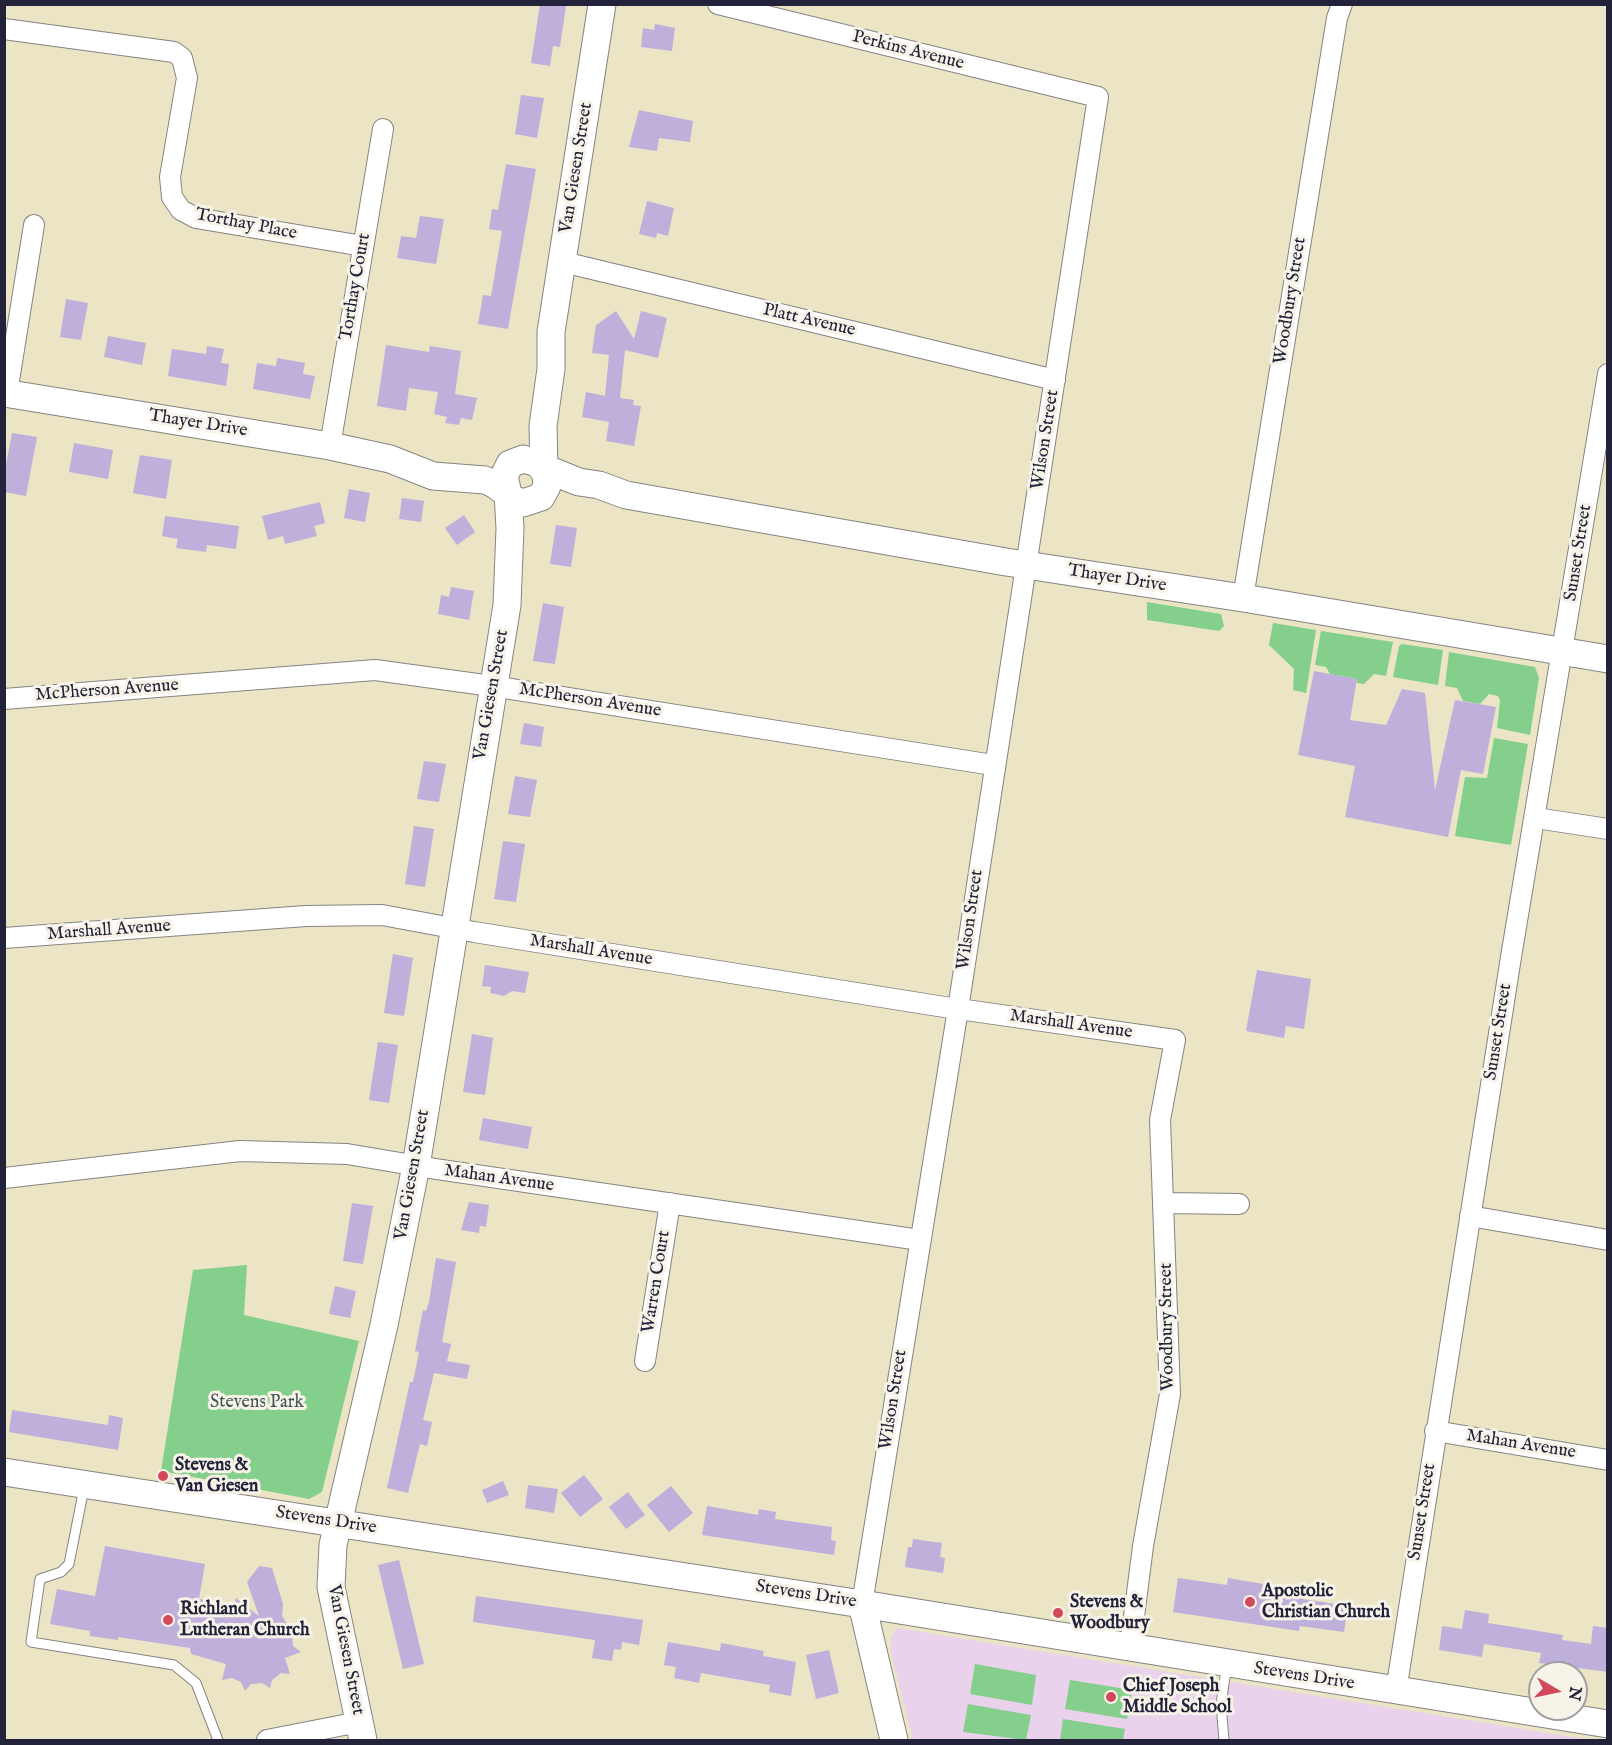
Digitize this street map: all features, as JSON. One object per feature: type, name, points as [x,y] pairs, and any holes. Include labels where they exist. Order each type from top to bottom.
[{"type":"street","name":"Van Giesen Street","points":[[544,468],[543,426],[551,369],[551,332],[602,4]]},
{"type":"street","name":"Perkins Avenue","points":[[718,4],[1098,97]]},
{"type":"street","name":"Woodbury Street","points":[[1243,598],[1335,30],[1342,4]]},
{"type":"street","name":"Torthay Place","points":[[4,29],[174,52],[182,58],[187,78],[170,177],[172,197],[181,210],[196,218],[363,246]]},
{"type":"street","name":"Wilson Street","points":[[894,1740],[862,1604],[958,1009],[993,765],[1098,97]]},
{"type":"street","name":"Torthay Court","points":[[330,446],[383,129]]},
{"type":"street","points":[[6,393],[34,225]]},
{"type":"street","name":"Platt Avenue","points":[[563,262],[1055,380]]},
{"type":"street","name":"Van Giesen Street","points":[[516,461],[527,431],[533,380],[551,332]]},
{"type":"street","name":"Sunset Street","points":[[1396,1691],[1435,1431],[1608,374]]},
{"type":"street","name":"Thayer Drive","points":[[6,393],[330,446],[390,459],[433,476],[485,480],[508,495]]},
{"type":"street","name":"Thayer Drive","points":[[390,459],[410,456],[471,462],[516,461]]},
{"type":"street","points":[[531,459],[544,468],[547,486],[541,497],[522,503],[508,495],[504,476],[506,470],[516,461],[531,459]]},
{"type":"street","name":"Thayer Drive","points":[[544,468],[579,482],[599,485],[626,495],[1026,565],[1243,598],[1608,659]]},
{"type":"street","name":"Van Giesen Street","points":[[361,1731],[331,1587],[331,1560],[384,1325],[416,1166],[507,604],[508,495]]},
{"type":"street","name":"Thayer Drive","points":[[541,497],[626,495]]},
{"type":"street","name":"Van Giesen Street","points":[[507,604],[522,578],[525,558],[524,534],[530,514],[541,497]]},
{"type":"street","name":"McPherson Avenue","points":[[4,699],[375,670],[492,686],[993,765]]},
{"type":"street","points":[[1536,818],[1608,830]]},
{"type":"street","name":"Marshall Avenue","points":[[4,938],[306,916],[371,915],[958,1009],[1174,1040]]},
{"type":"street","name":"Woodbury Street","points":[[1130,1648],[1143,1546],[1170,1394],[1160,1120],[1174,1040]]},
{"type":"street","name":"Mahan Avenue","points":[[4,1178],[240,1151],[347,1154],[920,1240]]},
{"type":"street","name":"Warren Court","points":[[645,1361],[670,1203]]},
{"type":"street","points":[[1164,1203],[1239,1204]]},
{"type":"street","points":[[1470,1216],[1608,1240]]},
{"type":"street","name":"Mahan Avenue","points":[[1435,1431],[1608,1460]]},
{"type":"street","name":"Stevens Drive","points":[[4,1472],[862,1604],[1608,1724]]},
{"type":"street","points":[[267,1740],[361,1731]]},
{"type":"lane","points":[[84,1486],[72,1559],[66,1569],[40,1579],[31,1642],[174,1665],[196,1683],[218,1740]]},
{"type":"lane","points":[[1224,1740],[1221,1704],[1227,1664]]},
{"type":"shaded area","name":"Chief Joseph Middle School","points":[[896,1628],[1591,1740],[913,1740],[891,1653],[891,1639]]},
{"type":"green space","points":[[1147,602],[1221,614],[1224,626],[1219,631],[1147,620]]},
{"type":"green space","points":[[1273,623],[1316,630],[1306,693],[1293,690],[1294,669],[1269,645]]},
{"type":"green space","points":[[1321,631],[1393,642],[1386,676],[1374,674],[1364,684],[1357,683],[1357,679],[1330,674],[1326,667],[1315,665]]},
{"type":"green space","points":[[1402,644],[1443,650],[1438,685],[1393,677],[1399,646]]},
{"type":"green space","points":[[1449,652],[1535,667],[1539,678],[1530,735],[1497,728],[1500,700],[1498,696],[1489,694],[1480,704],[1463,701],[1457,688],[1445,686]]},
{"type":"green space","points":[[1494,738],[1528,744],[1511,845],[1455,836],[1465,777],[1487,778]]},
{"type":"green space","name":"Stevens Park","points":[[247,1265],[244,1315],[359,1341],[322,1492],[309,1499],[161,1471],[193,1270]]},
{"type":"green space","points":[[975,1664],[1036,1675],[1032,1705],[970,1694]]},
{"type":"green space","points":[[1070,1680],[1132,1690],[1127,1719],[1065,1709]]},
{"type":"green space","points":[[968,1704],[1031,1715],[1026,1740],[963,1732]]},
{"type":"green space","points":[[1063,1719],[1125,1729],[1123,1740],[1060,1740]]},
{"type":"building","points":[[540,4],[566,6],[560,47],[553,46],[550,66],[531,63]]},
{"type":"building","points":[[655,24],[675,28],[672,51],[641,47],[643,28],[654,30]]},
{"type":"building","points":[[521,95],[544,98],[537,138],[515,134]]},
{"type":"building","points":[[639,110],[693,121],[690,142],[659,138],[657,151],[629,147]]},
{"type":"building","points":[[506,164],[536,169],[508,329],[478,324],[483,295],[491,296],[502,231],[489,229],[492,209],[498,210]]},
{"type":"building","points":[[647,201],[674,208],[668,236],[657,233],[656,238],[639,234]]},
{"type":"building","points":[[420,216],[444,219],[436,264],[397,258],[401,236],[416,238]]},
{"type":"building","points":[[66,299],[88,303],[81,340],[60,337]]},
{"type":"building","points":[[616,311],[634,339],[641,311],[667,318],[658,358],[625,350],[620,398],[634,400],[633,405],[641,406],[634,446],[606,441],[609,422],[582,417],[586,392],[605,396],[609,355],[592,353],[596,325]]},
{"type":"building","points":[[108,336],[146,343],[142,365],[104,357]]},
{"type":"building","points":[[386,345],[429,352],[430,346],[461,351],[455,394],[477,398],[472,420],[461,418],[459,425],[445,423],[447,417],[434,414],[438,392],[409,388],[406,411],[377,406]]},
{"type":"building","points":[[207,346],[224,349],[221,363],[229,364],[226,386],[168,376],[172,349],[206,354]]},
{"type":"building","points":[[277,358],[305,363],[303,374],[315,376],[310,399],[253,389],[257,363],[276,366]]},
{"type":"building","points":[[12,433],[37,437],[26,496],[4,492],[4,475]]},
{"type":"building","points":[[74,443],[113,450],[108,479],[69,472]]},
{"type":"building","points":[[140,455],[172,460],[166,499],[133,493]]},
{"type":"building","points":[[349,489],[370,493],[365,522],[344,518]]},
{"type":"building","points":[[402,498],[424,501],[421,522],[399,519]]},
{"type":"building","points":[[320,502],[325,523],[314,526],[317,536],[285,544],[283,536],[268,540],[262,516]]},
{"type":"building","points":[[464,515],[475,532],[457,545],[445,528]]},
{"type":"building","points":[[165,516],[239,526],[236,549],[207,545],[206,552],[176,548],[178,539],[162,536]]},
{"type":"building","points":[[556,525],[577,528],[571,567],[550,564]]},
{"type":"building","points":[[451,587],[474,591],[469,620],[438,614],[441,595],[449,597]]},
{"type":"building","points":[[543,603],[564,607],[555,664],[533,661]]},
{"type":"building","points":[[1314,671],[1357,679],[1350,720],[1386,725],[1402,689],[1425,693],[1435,790],[1455,700],[1496,707],[1483,774],[1461,770],[1448,837],[1345,817],[1355,766],[1298,755]]},
{"type":"building","points":[[524,723],[544,727],[541,747],[520,744]]},
{"type":"building","points":[[424,761],[446,764],[439,802],[417,799]]},
{"type":"building","points":[[515,776],[537,780],[530,817],[508,814]]},
{"type":"building","points":[[414,826],[434,829],[425,887],[405,884]]},
{"type":"building","points":[[503,841],[525,844],[516,902],[494,899]]},
{"type":"building","points":[[393,954],[413,958],[404,1016],[384,1013]]},
{"type":"building","points":[[485,965],[529,972],[525,993],[512,991],[504,996],[490,993],[491,987],[482,986]]},
{"type":"building","points":[[1257,970],[1311,979],[1304,1029],[1286,1026],[1284,1038],[1246,1031]]},
{"type":"building","points":[[472,1034],[493,1038],[485,1095],[463,1092]]},
{"type":"building","points":[[378,1042],[398,1045],[389,1103],[369,1100]]},
{"type":"building","points":[[483,1118],[532,1127],[528,1149],[479,1140]]},
{"type":"building","points":[[469,1202],[489,1205],[486,1227],[480,1226],[479,1233],[461,1230]]},
{"type":"building","points":[[352,1203],[373,1206],[363,1264],[343,1261]]},
{"type":"building","points":[[436,1258],[456,1262],[442,1342],[451,1344],[447,1361],[470,1365],[467,1379],[434,1373],[423,1420],[432,1422],[427,1446],[420,1444],[408,1493],[387,1488],[410,1382],[413,1382],[419,1352],[415,1351],[423,1310],[426,1311],[429,1302]]},
{"type":"building","points":[[335,1286],[356,1291],[350,1318],[329,1314]]},
{"type":"building","points":[[12,1410],[108,1425],[109,1415],[123,1418],[118,1450],[9,1432]]},
{"type":"building","points":[[584,1475],[603,1499],[580,1517],[561,1493]]},
{"type":"building","points":[[503,1481],[509,1495],[487,1503],[482,1490]]},
{"type":"building","points":[[528,1485],[558,1489],[554,1513],[525,1508]]},
{"type":"building","points":[[671,1486],[693,1513],[669,1532],[647,1505]]},
{"type":"building","points":[[628,1492],[645,1515],[626,1529],[609,1507]]},
{"type":"building","points":[[707,1506],[758,1515],[759,1509],[776,1512],[775,1519],[832,1527],[831,1540],[836,1541],[834,1555],[702,1535]]},
{"type":"building","points":[[913,1539],[942,1543],[940,1557],[945,1558],[943,1573],[905,1567],[908,1547],[912,1547]]},
{"type":"building","name":"Richland Lutheran Church","points":[[105,1546],[205,1564],[199,1599],[234,1605],[236,1598],[259,1616],[247,1582],[259,1566],[272,1568],[283,1604],[282,1616],[288,1625],[298,1626],[292,1634],[293,1646],[301,1652],[285,1658],[290,1674],[281,1673],[272,1680],[270,1688],[262,1683],[251,1684],[245,1691],[241,1682],[232,1678],[222,1680],[226,1664],[191,1654],[190,1648],[118,1637],[118,1640],[90,1636],[90,1631],[50,1624],[57,1589],[95,1596]]},
{"type":"building","points":[[399,1560],[424,1664],[403,1669],[378,1565]]},
{"type":"building","name":"Apostolic Christian Church","points":[[1178,1578],[1227,1585],[1228,1578],[1304,1591],[1303,1599],[1348,1606],[1344,1632],[1300,1626],[1299,1631],[1173,1612]]},
{"type":"building","points":[[476,1596],[643,1620],[639,1645],[622,1642],[621,1650],[614,1649],[612,1661],[592,1658],[595,1640],[473,1622]]},
{"type":"building","points":[[1465,1610],[1489,1614],[1488,1623],[1563,1635],[1562,1640],[1591,1644],[1593,1626],[1608,1628],[1608,1672],[1588,1669],[1588,1661],[1539,1661],[1541,1653],[1484,1644],[1482,1657],[1439,1650],[1442,1626],[1462,1629]]},
{"type":"building","points":[[668,1642],[720,1651],[721,1643],[764,1651],[763,1656],[796,1662],[791,1696],[769,1692],[770,1685],[701,1673],[699,1683],[674,1678],[676,1667],[664,1665]]},
{"type":"building","points":[[829,1650],[839,1693],[816,1699],[806,1655]]},
{"type":"place","name":"Stevens & Van Giesen","points":[[163,1476]]},
{"type":"place","name":"Apostolic Christian Church","points":[[1250,1602]]},
{"type":"place","name":"Stevens & Woodbury","points":[[1058,1613]]},
{"type":"place","name":"Richland Lutheran Church","points":[[168,1620]]},
{"type":"place","name":"Chief Joseph Middle School","points":[[1111,1697]]}]
